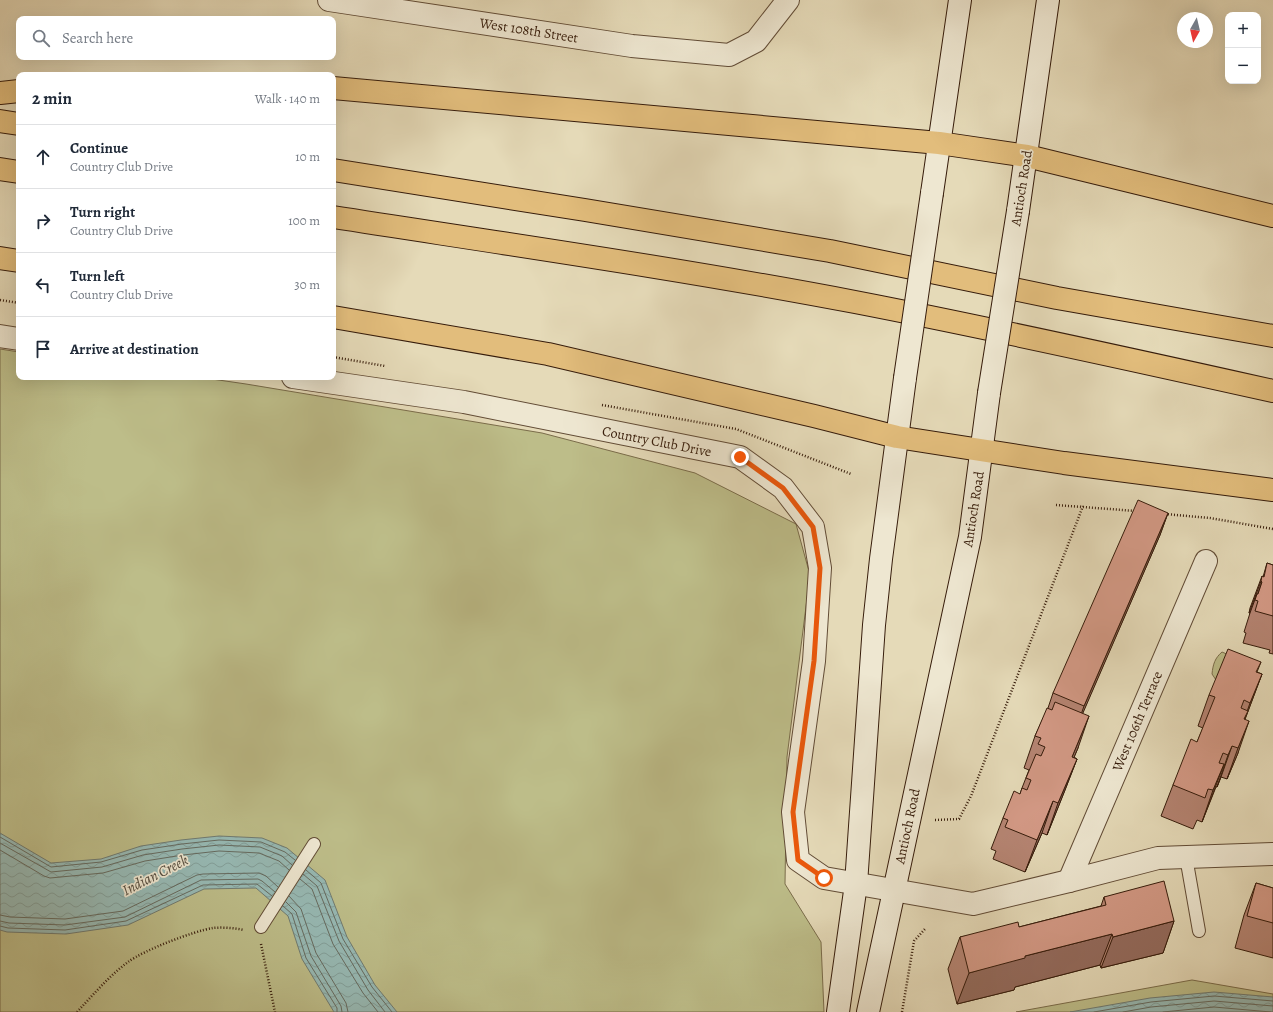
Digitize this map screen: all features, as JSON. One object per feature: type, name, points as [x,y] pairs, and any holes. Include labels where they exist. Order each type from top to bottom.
[{"type":"highway","points":[[336,88],[939,143],[1026,156],[1273,216]]},
{"type":"highway","points":[[0,92],[16,91]]},
{"type":"highway","points":[[0,121],[16,124]]},
{"type":"highway","points":[[0,169],[16,172]]},
{"type":"highway","points":[[336,170],[577,209],[830,252],[1057,298],[1273,336]]},
{"type":"highway","points":[[336,217],[615,260],[854,302],[1273,390]]},
{"type":"highway","points":[[0,258],[16,261]]},
{"type":"highway","points":[[336,317],[548,354],[814,416],[897,437],[1064,463],[1273,490]]},
{"type":"street","name":"West 108th Street","points":[[329,0],[632,46],[729,55],[756,41],[788,0]]},
{"type":"street","points":[[838,1012],[856,884],[874,624],[881,559],[905,378],[960,0]]},
{"type":"street","name":"Antioch Road","points":[[868,1012],[970,537],[989,393],[1018,211],[1048,0]]},
{"type":"street","points":[[0,336],[16,339]]},
{"type":"street","name":"Country Club Drive","points":[[314,380],[464,402],[740,457],[783,488],[813,527],[820,568],[814,661],[793,812],[798,860],[824,878],[856,884]]},
{"type":"street","name":"West 106th Terrace","points":[[1069,882],[1206,561]]},
{"type":"street","points":[[856,884],[973,904],[1069,882],[1158,858],[1273,854]]},
{"type":"lane","points":[[260,927],[314,844]]},
{"type":"lane","points":[[1186,857],[1199,931]]},
{"type":"path","points":[[0,300],[16,303]]},
{"type":"path","points":[[1056,505],[1139,511]]},
{"type":"path","points":[[935,820],[959,819],[971,796],[1083,506]]},
{"type":"path","points":[[1162,514],[1210,518],[1273,529]]},
{"type":"path","points":[[78,1012],[103,984],[128,962],[154,948],[196,932],[214,928],[236,928],[248,931]]},
{"type":"path","points":[[902,1012],[914,941],[925,929]]},
{"type":"path","points":[[261,943],[275,1012]]},
{"type":"green space","points":[[0,349],[16,352],[16,380],[219,380],[542,433],[695,473],[796,524],[810,575],[787,757],[785,884],[821,942],[824,1012],[0,1012]]},
{"type":"green space","points":[[1222,652],[1250,664],[1216,680],[1212,674],[1213,667],[1216,659]]},
{"type":"green space","points":[[1192,980],[1273,994],[1273,1012],[1016,1012]]},
{"type":"water","name":"Indian Creek","points":[[0,833],[51,863],[101,859],[141,846],[219,836],[262,838],[287,848],[325,880],[347,937],[375,985],[397,1012],[334,1012],[302,959],[288,916],[256,888],[204,889],[128,925],[66,934],[7,932],[0,930]]},
{"type":"water","points":[[1214,992],[1273,997],[1273,1012],[1070,1012],[1150,998]]},
{"type":"building","points":[[1138,500],[1168,513],[1084,706],[1053,693]]},
{"type":"building","points":[[1267,563],[1273,565],[1273,616],[1255,611],[1258,601],[1255,600],[1262,582],[1262,576],[1264,577]]},
{"type":"building","points":[[1228,649],[1261,662],[1256,672],[1262,674],[1250,703],[1244,700],[1241,708],[1248,711],[1244,719],[1249,721],[1238,748],[1232,746],[1228,755],[1223,753],[1219,763],[1224,764],[1213,790],[1208,789],[1205,798],[1173,785],[1191,739],[1197,742],[1215,697],[1209,695]]},
{"type":"building","points":[[1055,702],[1089,716],[1072,757],[1077,759],[1058,803],[1053,801],[1037,840],[1005,827],[1008,820],[1003,818],[1014,791],[1020,794],[1022,788],[1027,790],[1031,780],[1026,778],[1036,754],[1041,756],[1045,747],[1038,744],[1041,738],[1035,736],[1047,708],[1052,710]]},
{"type":"building","points":[[1164,881],[1174,921],[1113,937],[1112,934],[1025,956],[1025,958],[969,973],[960,937],[1018,922],[1019,927],[1106,905],[1104,897]]},
{"type":"building","points":[[1256,883],[1273,888],[1273,923],[1247,916]]},
{"type":"route","points":[[740,457],[783,488],[813,527],[820,568],[814,661],[793,812],[798,860],[824,878]]}]
